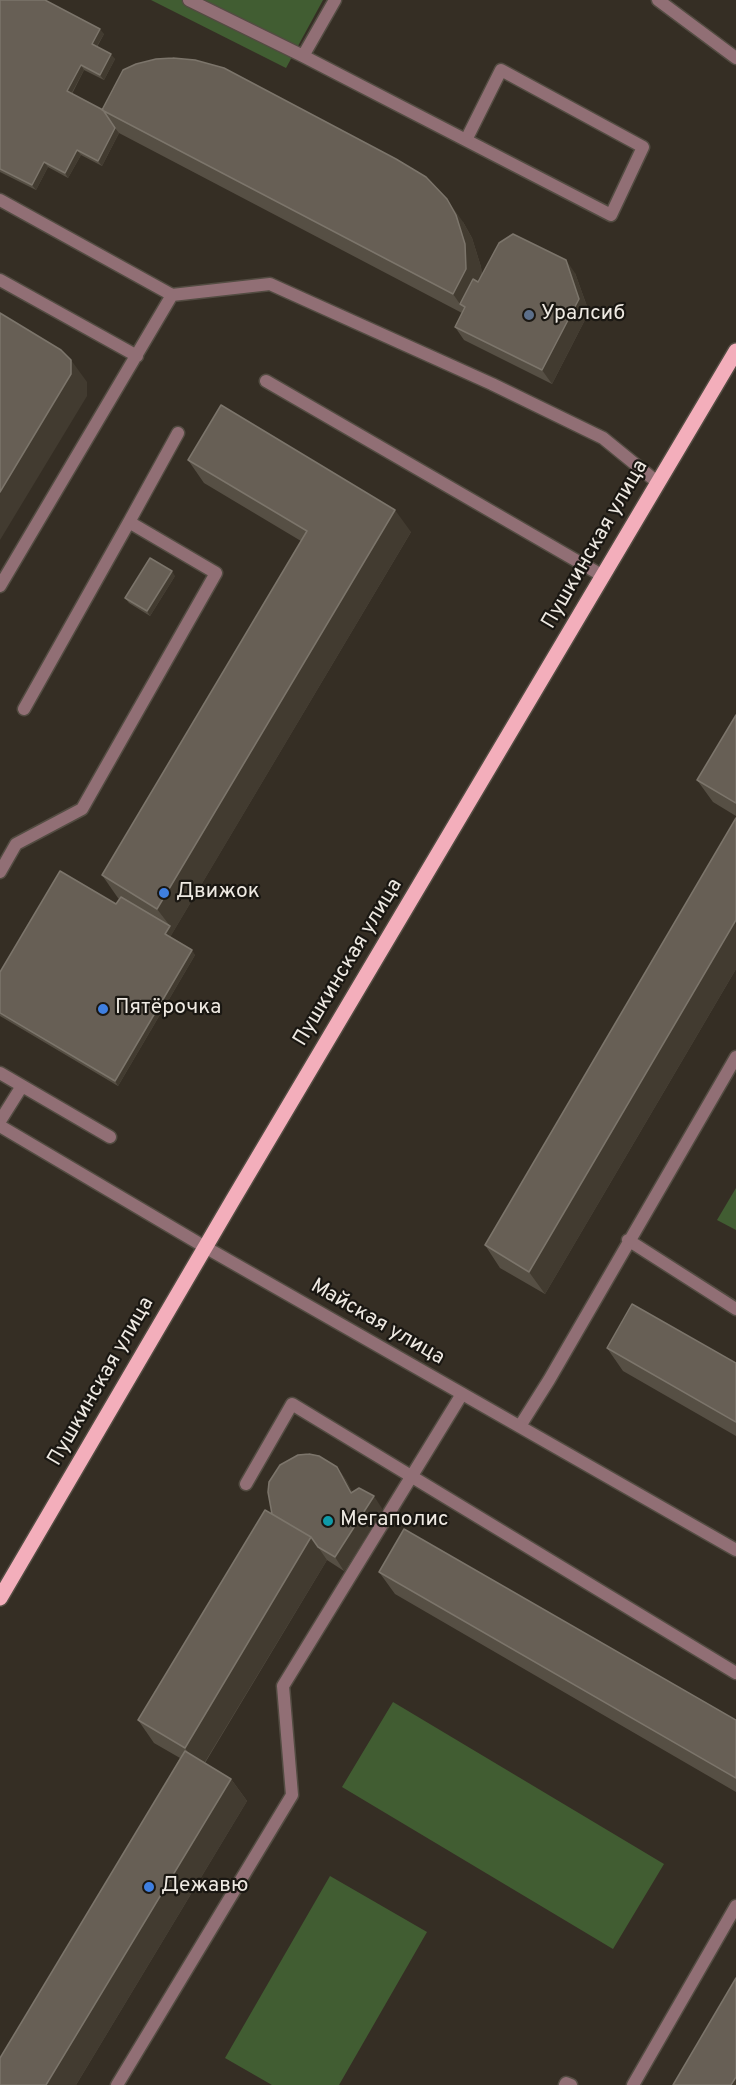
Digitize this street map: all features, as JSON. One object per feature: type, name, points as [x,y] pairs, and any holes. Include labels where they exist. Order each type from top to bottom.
[{"type":"main road","name":"Пушкинская улица","points":[[0,1598],[205,1247],[736,351]]},
{"type":"street","points":[[189,0],[303,56],[611,215],[643,147],[501,70],[466,140]]},
{"type":"street","points":[[303,56],[335,0]]},
{"type":"street","points":[[661,1],[736,58]]},
{"type":"street","points":[[0,200],[172,295],[270,284],[492,384],[603,438],[657,482]]},
{"type":"street","points":[[0,280],[136,356]]},
{"type":"street","points":[[0,586],[172,295]]},
{"type":"street","points":[[266,381],[603,576]]},
{"type":"street","points":[[24,709],[178,433]]},
{"type":"street","points":[[0,872],[16,844],[82,809],[216,573],[129,522]]},
{"type":"street","points":[[520,1426],[736,1057]]},
{"type":"street","points":[[0,1073],[110,1137]]},
{"type":"street","points":[[0,1121],[22,1086]]},
{"type":"street","name":"Майская улица","points":[[0,1126],[205,1247],[736,1550]]},
{"type":"street","points":[[628,1240],[736,1309]]},
{"type":"street","points":[[117,2085],[291,1795],[283,1686],[462,1394]]},
{"type":"street","points":[[246,1484],[292,1404],[736,1673]]},
{"type":"street","points":[[633,2085],[736,1906]]},
{"type":"street","points":[[565,2085],[566,2083],[571,2085]]},
{"type":"green space","points":[[151,0],[323,0],[286,68]]},
{"type":"green space","points":[[736,1188],[736,1230],[717,1220]]},
{"type":"green space","points":[[393,1702],[664,1864],[613,1949],[342,1787]]},
{"type":"green space","points":[[330,1876],[427,1932],[339,2085],[272,2085],[225,2058]]},
{"type":"building","points":[[0,0],[45,0],[100,29],[92,44],[111,54],[100,75],[81,65],[67,91],[103,110],[115,128],[98,161],[77,150],[65,173],[44,162],[32,185],[0,169]]},
{"type":"building","points":[[156,59],[195,60],[224,68],[426,177],[447,199],[456,215],[465,244],[466,269],[453,294],[102,110],[123,70]]},
{"type":"building","name":"Уралсиб","points":[[513,234],[566,260],[579,299],[542,370],[455,327],[465,307],[460,304],[473,279],[478,282],[499,243]]},
{"type":"building","points":[[0,313],[61,350],[71,360],[71,374],[0,492]]},
{"type":"building","points":[[221,405],[395,510],[157,909],[102,875],[307,531],[188,460]]},
{"type":"building","points":[[150,558],[172,571],[147,611],[125,598]]},
{"type":"building","points":[[736,715],[736,803],[697,780]]},
{"type":"building","points":[[736,818],[736,920],[529,1272],[485,1245]]},
{"type":"building","points":[[60,871],[116,904],[121,897],[170,926],[165,934],[192,950],[115,1081],[0,1013],[0,972]]},
{"type":"building","points":[[632,1304],[736,1363],[736,1422],[607,1348]]},
{"type":"building","name":"Мегаполис","points":[[298,1455],[319,1456],[337,1467],[351,1493],[359,1488],[374,1496],[335,1557],[318,1547],[311,1537],[272,1514],[268,1492],[269,1482],[280,1465]]},
{"type":"building","points":[[265,1510],[311,1537],[185,1748],[138,1720]]},
{"type":"building","points":[[404,1529],[736,1720],[736,1778],[379,1572]]},
{"type":"building","points":[[185,1751],[231,1779],[46,2085],[0,2085],[0,2058]]},
{"type":"building","points":[[736,1978],[736,2077],[731,2085],[673,2085]]},
{"type":"place","name":"Уралсиб","points":[[529,315]]},
{"type":"place","name":"Движок","points":[[164,893]]},
{"type":"place","name":"Пятёрочка","points":[[103,1009]]},
{"type":"place","name":"Мегаполис","points":[[328,1521]]},
{"type":"place","name":"Дежавю","points":[[149,1887]]}]
